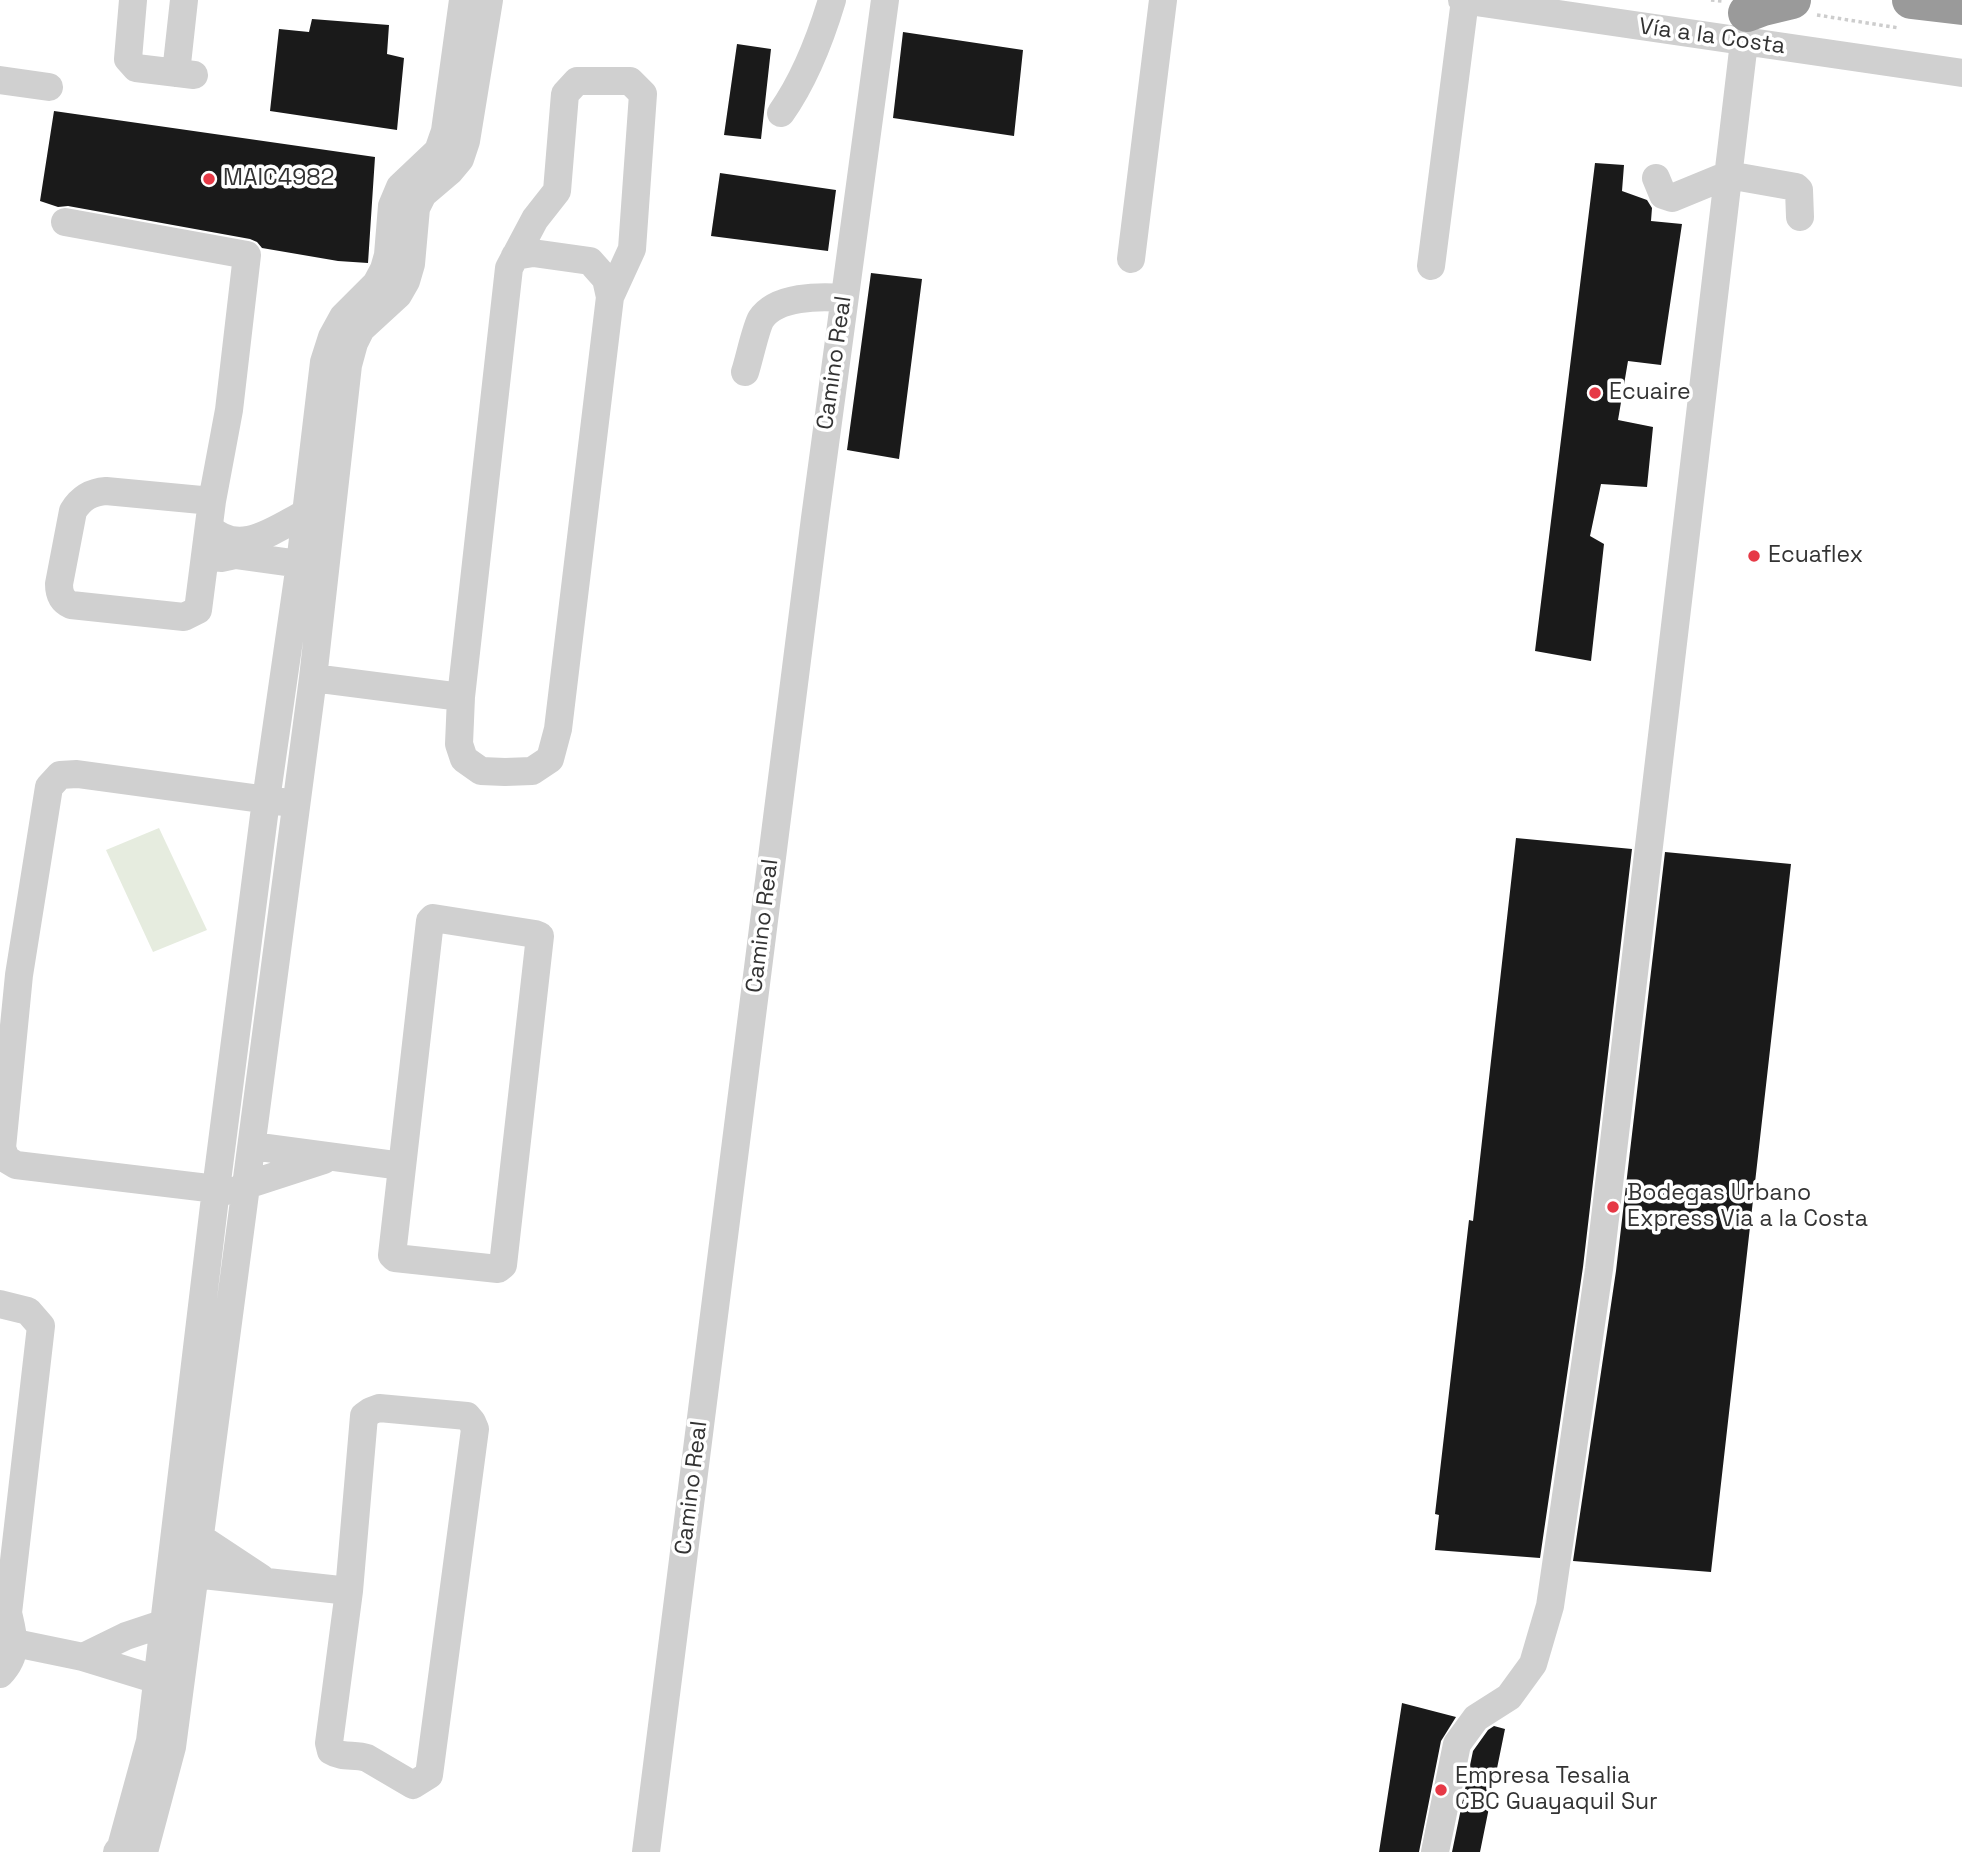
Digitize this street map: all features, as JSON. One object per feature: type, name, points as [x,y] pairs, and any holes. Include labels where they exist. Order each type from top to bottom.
[{"type":"highway","points":[[1736,12],[1763,6],[1804,7]]},
{"type":"highway","points":[[1910,15],[1962,6]]},
{"type":"street","points":[[133,0],[128,59],[136,68],[185,74],[184,0]]},
{"type":"street","points":[[144,1852],[161,1744],[194,1574],[313,678],[327,437],[324,362],[332,337],[343,317],[376,284],[384,269],[388,255],[392,206],[400,187],[438,151],[445,131],[463,0]]},
{"type":"street","points":[[117,1852],[161,1744],[158,1680],[216,1189],[266,800],[300,564],[304,514],[354,343],[361,329],[398,295],[406,281],[411,264],[416,208],[423,194],[460,159],[466,141],[489,0]]},
{"type":"street","points":[[781,113],[813,56],[832,0]]},
{"type":"street","name":"Camino Real","points":[[646,1852],[844,298],[885,0]]},
{"type":"street","points":[[1131,259],[1163,0]]},
{"type":"street","points":[[1432,266],[1463,0]]},
{"type":"street","name":"Vía a la Costa","points":[[1463,0],[1736,12],[1962,73]]},
{"type":"street","points":[[1435,1852],[1457,1744],[1476,1718],[1509,1697],[1533,1664],[1550,1606],[1599,1269],[1728,175],[1736,12]]},
{"type":"street","points":[[0,80],[48,87]]},
{"type":"street","points":[[578,81],[629,81],[643,94],[632,249],[610,297],[558,729],[550,759],[531,771],[481,771],[464,759],[459,744],[461,697],[509,268],[535,219],[556,191],[565,94],[578,81]]},
{"type":"street","points":[[1656,178],[1663,195],[1672,198],[1728,175],[1796,187],[1799,190],[1800,217]]},
{"type":"street","points":[[65,222],[247,256],[229,410],[210,514],[198,610],[184,617],[72,605],[63,599],[59,590],[73,511],[86,496],[106,491],[210,514]]},
{"type":"street","points":[[515,257],[533,253],[590,261],[606,279],[610,297]]},
{"type":"street","points":[[745,372],[761,318],[777,304],[819,296],[844,298]]},
{"type":"street","points":[[210,514],[218,537],[236,542],[254,539],[304,514]]},
{"type":"street","points":[[204,561],[234,555],[300,564]]},
{"type":"street","points":[[313,678],[461,697]]},
{"type":"street","points":[[309,706],[375,687]]},
{"type":"street","points":[[297,804],[77,774],[60,775],[49,787],[12,945],[2,1148],[6,1159],[16,1165],[216,1189],[246,1189],[331,1157]]},
{"type":"street","points":[[433,918],[540,936],[503,1265],[498,1269],[395,1258],[392,1255],[402,1166],[430,921],[433,918]]},
{"type":"street","points":[[252,1146],[402,1166]]},
{"type":"street","points":[[0,1304],[28,1311],[41,1326],[8,1613],[15,1643],[10,1663],[0,1674]]},
{"type":"street","points":[[379,1408],[467,1416],[475,1429],[429,1775],[413,1785],[367,1758],[339,1756],[331,1751],[329,1743],[349,1591],[364,1416],[379,1408]]},
{"type":"street","points":[[199,1537],[267,1581]]},
{"type":"street","points":[[194,1574],[349,1591]]},
{"type":"street","points":[[83,1657],[126,1636],[165,1623]]},
{"type":"street","points":[[15,1643],[83,1657],[158,1680]]},
{"type":"path","points":[[1804,7],[1910,15]]},
{"type":"shaded area","points":[[159,828],[207,930],[153,952],[106,850]]},
{"type":"building","name":"MAIC4982","points":[[312,19],[389,25],[387,54],[404,58],[397,130],[270,111],[279,29],[309,32]]},
{"type":"building","points":[[903,32],[1023,50],[1014,136],[893,118]]},
{"type":"building","points":[[737,44],[771,49],[761,139],[724,135]]},
{"type":"building","name":"MAIC4982","points":[[54,111],[375,157],[368,263],[338,261],[262,248],[250,239],[68,206],[58,207],[40,201]]},
{"type":"building","name":"Ecuaire","points":[[1595,163],[1624,165],[1622,191],[1647,200],[1652,208],[1651,221],[1682,224],[1661,365],[1628,361],[1618,420],[1653,427],[1647,487],[1601,484],[1590,536],[1604,544],[1591,661],[1535,651]]},
{"type":"building","points":[[720,173],[836,190],[828,251],[711,236]]},
{"type":"building","points":[[871,273],[922,279],[899,459],[847,450]]},
{"type":"building","points":[[1516,838],[1632,849],[1583,1267],[1540,1558],[1435,1550],[1439,1515],[1435,1514],[1469,1220],[1473,1221]]},
{"type":"building","points":[[1665,852],[1791,864],[1711,1572],[1573,1561],[1616,1271]]},
{"type":"building","points":[[1402,1703],[1456,1717],[1441,1741],[1419,1852],[1379,1852]]},
{"type":"building","points":[[1494,1726],[1505,1729],[1480,1852],[1452,1852],[1473,1751]]},
{"type":"place","name":"MAIC4982","points":[[209,179]]},
{"type":"place","name":"Ecuaire","points":[[1595,393]]},
{"type":"place","name":"Ecuaflex","points":[[1754,556]]},
{"type":"place","name":"Bodegas Urbano Express Via a la Costa","points":[[1613,1207]]},
{"type":"place","name":"Empresa Tesalia CBC Guayaquil Sur","points":[[1441,1790]]}]
